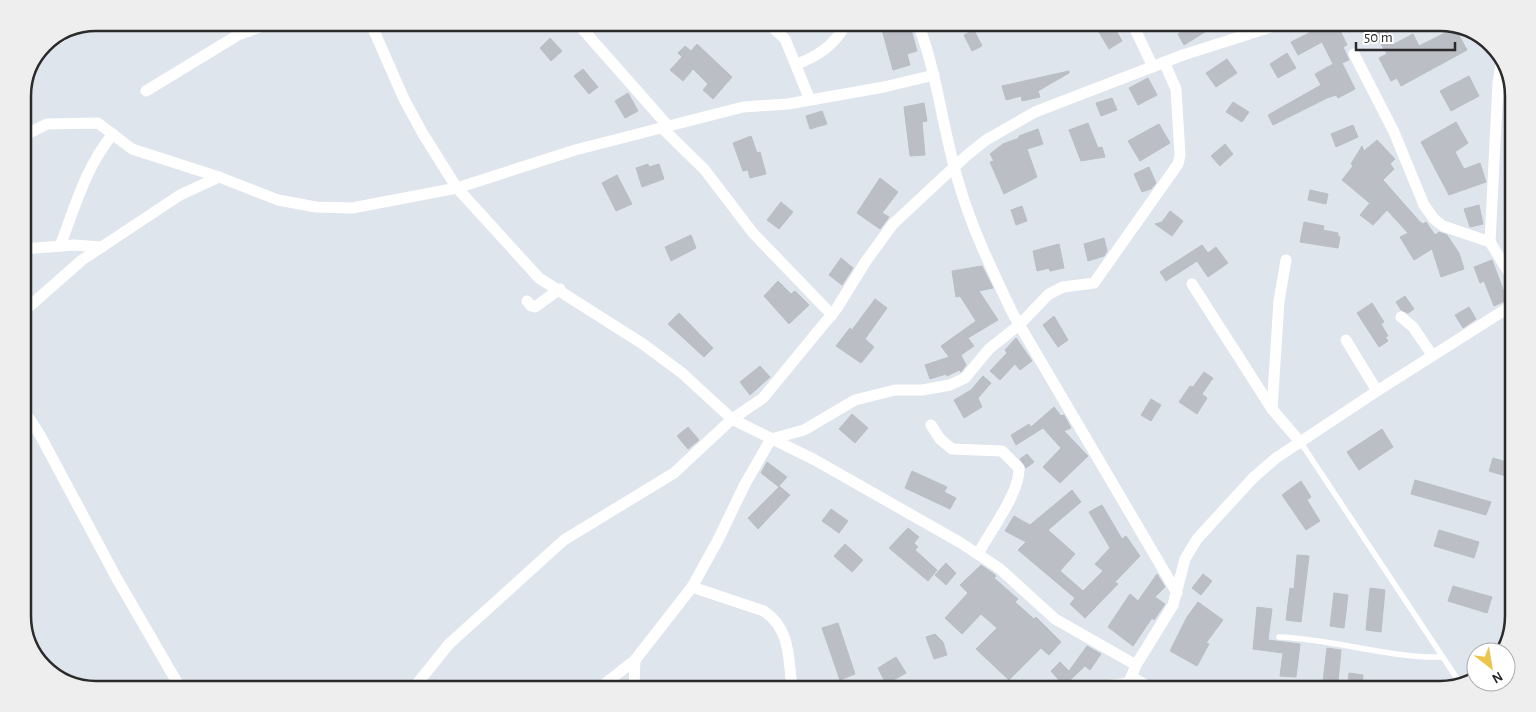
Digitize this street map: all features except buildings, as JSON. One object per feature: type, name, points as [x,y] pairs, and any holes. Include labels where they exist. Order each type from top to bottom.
[{"type":"street","points":[[146,91],[238,35],[249,31]]},
{"type":"street","points":[[375,31],[404,100],[423,134],[458,188],[539,278],[642,344],[682,373],[732,419],[772,438],[908,511],[999,568],[1055,619],[1136,665]]},
{"type":"street","points":[[585,31],[665,127],[704,169],[753,233],[832,315]]},
{"type":"street","points":[[777,31],[786,39],[810,100]]},
{"type":"street","points":[[797,64],[822,53],[842,31]]},
{"type":"street","points":[[921,31],[934,75],[954,165],[968,211],[992,270],[1019,325],[1162,564],[1177,593]]},
{"type":"street","points":[[608,681],[635,660],[692,587],[718,540],[745,484],[772,438],[804,430],[855,400],[895,390],[922,390],[950,385],[965,378],[989,349],[1019,325],[1055,290],[1063,287],[1090,286],[1100,277],[1122,240],[1144,214],[1178,164],[1180,155],[1176,89],[1137,31]]},
{"type":"street","points":[[419,681],[449,644],[564,540],[674,474],[732,419],[763,398],[832,315],[866,261],[894,224],[954,165],[986,140],[1035,112],[1159,64],[1259,31]]},
{"type":"street","points":[[1354,54],[1394,132],[1424,205],[1434,219],[1443,226],[1490,242]]},
{"type":"street","points":[[1500,72],[1490,242],[1505,265]]},
{"type":"street","points":[[31,132],[47,124],[98,123],[132,149],[219,177],[278,200],[316,207],[352,208],[458,188],[575,150],[743,107],[788,104],[884,87],[934,75]]},
{"type":"street","points":[[60,246],[93,163],[113,134]]},
{"type":"street","points":[[31,305],[82,260],[180,196],[219,177]]},
{"type":"street","points":[[31,248],[60,246],[102,247]]},
{"type":"street","points":[[1272,409],[1279,300],[1286,260]]},
{"type":"street","points":[[1192,284],[1272,409],[1301,444]]},
{"type":"street","points":[[527,302],[535,307],[560,290]]},
{"type":"street","points":[[1130,681],[1136,665],[1177,593],[1185,559],[1197,539],[1253,478],[1276,458],[1301,444],[1376,391],[1505,310]]},
{"type":"street","points":[[1401,317],[1413,327],[1432,356]]},
{"type":"street","points":[[1346,340],[1376,391]]},
{"type":"street","points":[[31,421],[176,681]]},
{"type":"street","points":[[931,425],[940,439],[952,449],[1002,451],[1019,468],[1019,474],[1011,495],[978,554]]},
{"type":"street","points":[[692,587],[764,612],[773,618],[781,626],[785,639],[791,681]]},
{"type":"street","points":[[634,681],[635,660]]},
{"type":"lane","points":[[1301,444],[1456,678]]},
{"type":"lane","points":[[1279,636],[1398,655],[1442,657]]}]
